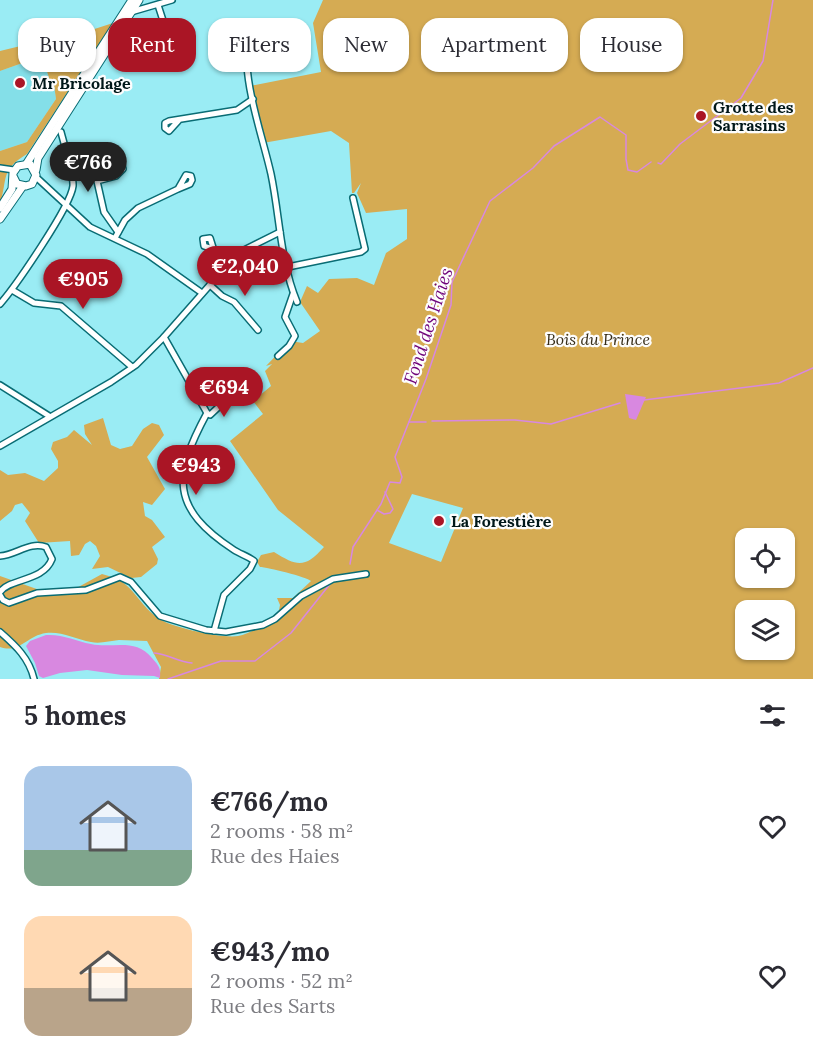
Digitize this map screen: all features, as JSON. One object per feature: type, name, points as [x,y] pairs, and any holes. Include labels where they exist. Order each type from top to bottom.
[{"type":"main road","points":[[0,208],[12,189],[14,173],[20,164],[27,163],[132,0]]},
{"type":"main road","points":[[0,219],[23,186],[35,177],[38,159],[139,0]]},
{"type":"main road","points":[[27,163],[35,177]]},
{"type":"main road","points":[[14,173],[15,182],[23,186]]},
{"type":"street","points":[[131,12],[172,0]]},
{"type":"street","points":[[158,5],[162,18]]},
{"type":"street","points":[[249,72],[253,99],[271,174],[285,267],[297,302]]},
{"type":"street","points":[[179,120],[237,110],[253,99]]},
{"type":"street","points":[[0,304],[12,290],[65,206],[73,186],[61,132]]},
{"type":"street","points":[[97,181],[116,176],[123,169],[120,157]]},
{"type":"street","points":[[92,161],[104,212],[117,235]]},
{"type":"street","points":[[0,168],[14,173]]},
{"type":"street","points":[[35,177],[90,227],[117,235],[202,293]]},
{"type":"street","points":[[117,235],[125,220],[138,208],[178,189]]},
{"type":"street","points":[[231,262],[248,260],[278,268],[361,252],[365,249],[353,198]]},
{"type":"street","points":[[0,446],[132,368],[245,248],[280,232]]},
{"type":"street","points":[[213,249],[221,273]]},
{"type":"street","points":[[210,285],[222,296],[234,302],[258,330]]},
{"type":"street","points":[[12,290],[34,303],[61,306],[132,368]]},
{"type":"street","points":[[278,356],[294,340],[295,336],[285,317],[293,294]]},
{"type":"street","points":[[246,315],[253,308]]},
{"type":"street","points":[[164,336],[207,413]]},
{"type":"street","points":[[207,413],[210,415],[244,383],[246,390]]},
{"type":"street","points":[[0,386],[49,416]]},
{"type":"street","points":[[207,413],[191,441],[183,486],[185,501],[208,529],[235,551],[254,561],[250,569],[224,595],[214,631]]},
{"type":"street","points":[[0,556],[12,555],[35,545],[46,547],[52,559],[47,568],[41,572],[25,581],[6,586],[0,594],[3,600],[9,603],[37,593],[86,590],[120,577],[131,582],[160,616],[214,631],[237,631],[263,625],[275,619],[301,596],[333,579],[366,574]]},
{"type":"street","points":[[0,632],[21,650],[34,679]]},
{"type":"shaded area","points":[[18,65],[18,72],[47,72],[51,84],[54,85],[56,99],[27,142],[0,151],[0,71]]},
{"type":"shaded area","points":[[625,394],[646,397],[636,420],[629,418]]},
{"type":"shaded area","points":[[46,635],[99,645],[123,645],[138,648],[158,665],[160,678],[87,670],[60,673],[43,678],[39,676],[26,646],[30,641]]},
{"type":"green space","name":"Bois du Prince","points":[[323,0],[813,0],[813,679],[159,679],[161,667],[147,641],[119,640],[94,643],[63,634],[46,633],[13,648],[0,647],[0,576],[48,593],[73,590],[102,574],[122,582],[158,618],[196,632],[221,636],[238,636],[259,627],[278,615],[280,605],[277,598],[293,598],[311,581],[287,572],[260,567],[257,562],[261,555],[274,552],[295,563],[306,562],[324,547],[278,510],[230,441],[263,414],[253,401],[271,386],[265,371],[272,364],[266,366],[290,341],[303,343],[320,331],[300,302],[307,286],[318,293],[329,279],[357,278],[374,285],[386,253],[407,239],[407,209],[366,213],[357,193],[361,183],[352,193],[349,143],[331,131],[263,143],[250,86],[321,72],[313,23]],"holes":[[[412,494],[463,508],[441,562],[389,543]]]},
{"type":"green space","points":[[108,25],[108,31],[96,49],[96,29]]},
{"type":"green space","points":[[18,47],[18,65],[0,71],[0,51]]},
{"type":"green space","points":[[47,72],[81,72],[27,154],[9,170],[0,204],[0,151],[27,142],[56,99],[54,85],[51,84]]},
{"type":"green space","points":[[103,418],[111,445],[120,449],[132,446],[143,429],[152,423],[159,425],[164,435],[147,457],[165,489],[152,505],[143,502],[145,516],[152,520],[165,537],[152,547],[158,559],[157,564],[141,577],[131,578],[108,567],[92,569],[100,556],[96,546],[90,541],[85,544],[79,555],[71,556],[70,541],[39,543],[25,521],[30,513],[22,503],[15,505],[12,511],[0,521],[0,470],[8,475],[25,473],[44,481],[58,468],[58,461],[51,449],[53,442],[67,437],[74,430],[92,445],[85,434],[84,425]]},
{"type":"waterway","name":"Fond des Haies","points":[[658,163],[661,164],[680,144],[741,98],[763,61],[773,0]]},
{"type":"waterway","name":"Fond des Haies","points":[[350,564],[353,547],[381,504],[390,482],[400,483],[402,477],[395,457],[426,379],[451,305],[452,282],[490,201],[533,168],[554,146],[600,117],[626,135],[628,170],[637,172],[651,162]]},
{"type":"waterway","points":[[644,400],[779,383],[813,368]]},
{"type":"waterway","points":[[432,421],[515,420],[551,424],[620,403]]},
{"type":"waterway","points":[[409,422],[426,422]]},
{"type":"waterway","points":[[377,510],[384,514],[390,513],[393,509],[385,492]]},
{"type":"waterway","name":"Fond des Haies","points":[[168,679],[221,661],[255,661],[291,633],[330,584]]},
{"type":"waterway","points":[[154,653],[192,663]]},
{"type":"place","name":"Mr Bricolage","points":[[20,83]]},
{"type":"place","name":"Grotte des Sarrasins","points":[[701,116]]},
{"type":"place","name":"La Forestière","points":[[439,521]]}]
